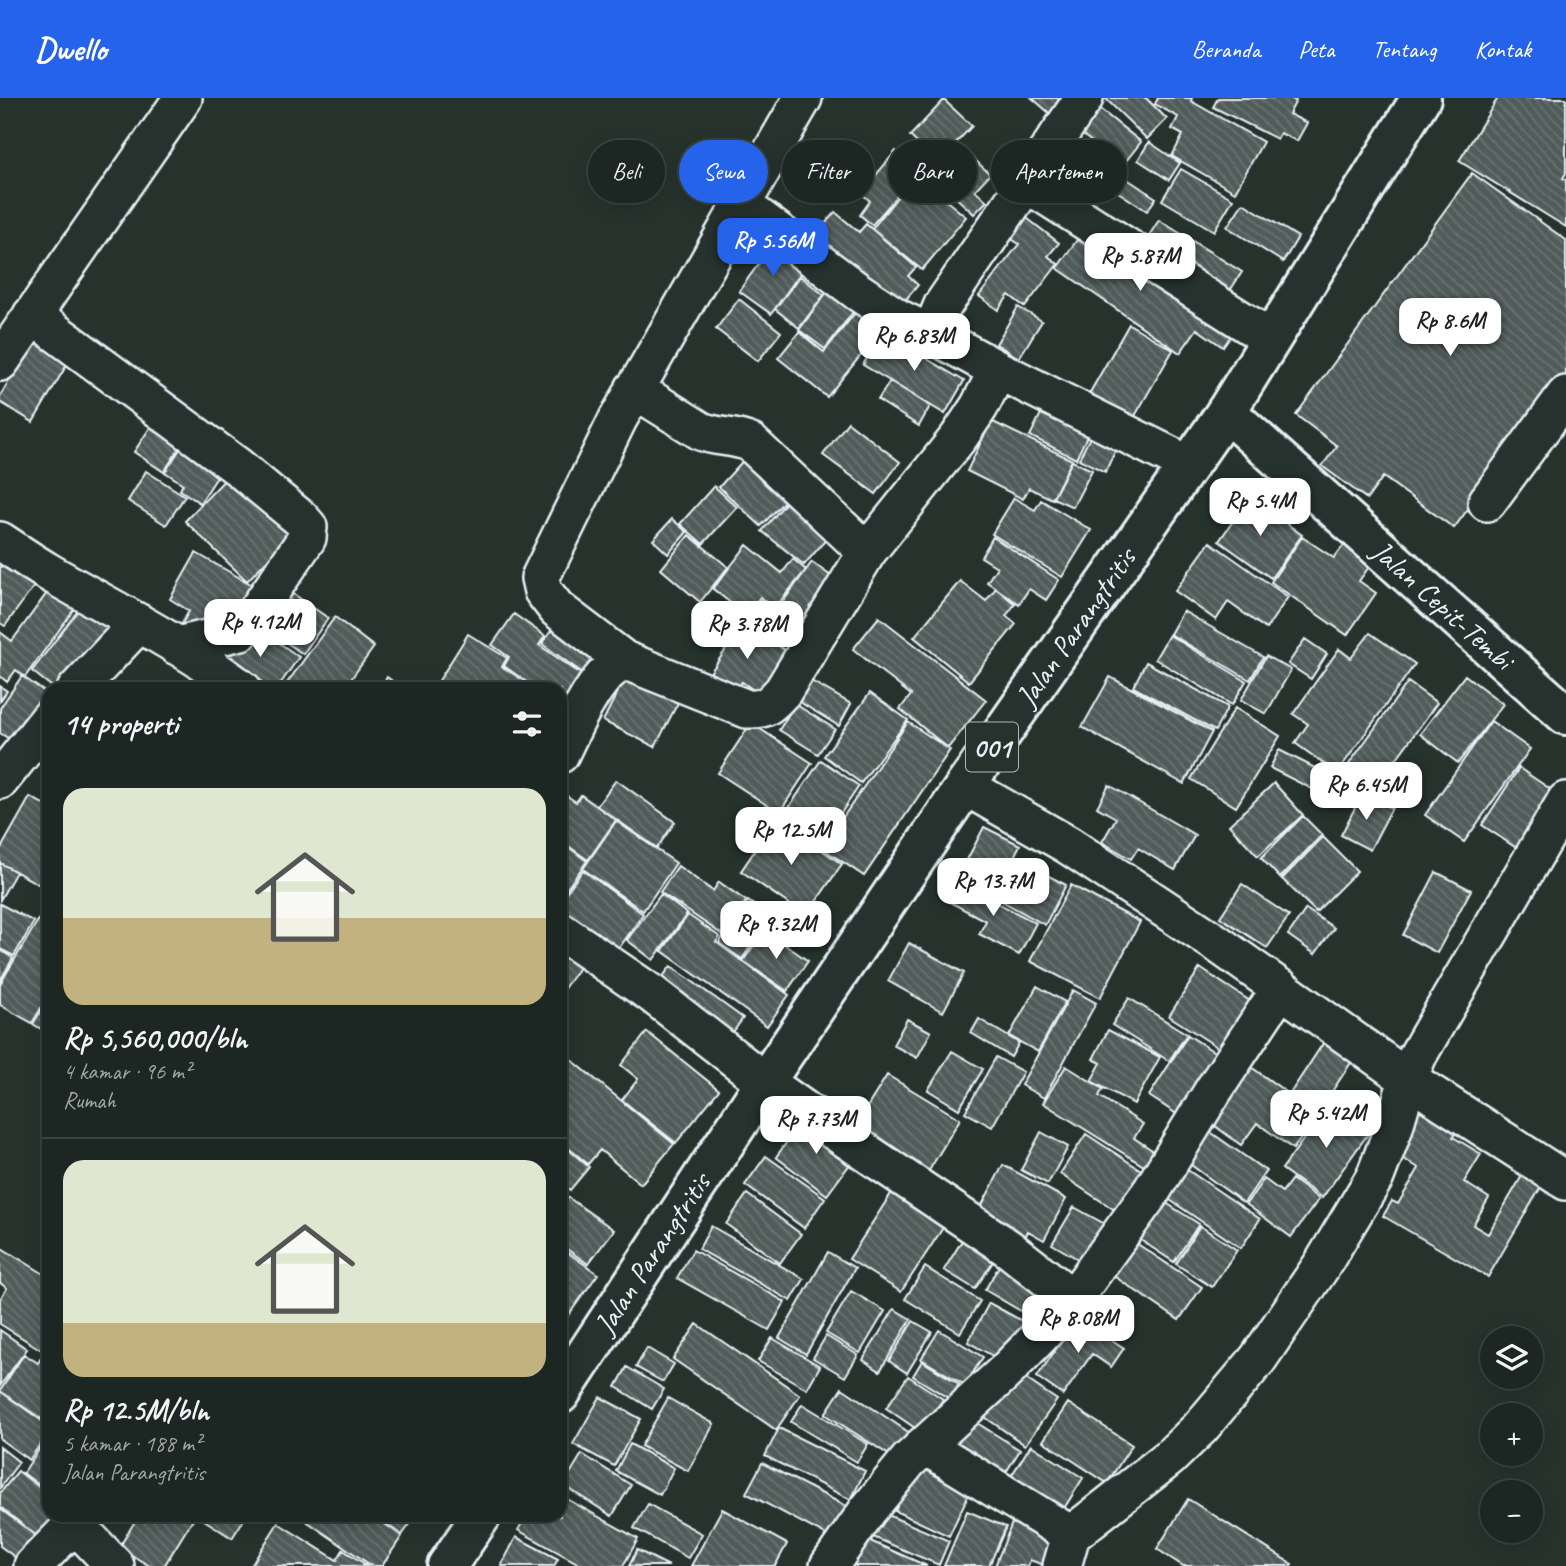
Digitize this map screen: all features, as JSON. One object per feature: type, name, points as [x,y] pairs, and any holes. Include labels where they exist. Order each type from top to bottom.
[{"type":"main road","name":"Jalan Parangtritis","points":[[567,1383],[765,1082],[965,786],[1227,412],[1421,98]]},
{"type":"main road","name":"Jalan Cepit-Tembi","points":[[1227,412],[1566,715]]},
{"type":"main road","points":[[447,1566],[477,1522]]},
{"type":"street","points":[[0,362],[183,98]]},
{"type":"street","points":[[803,98],[618,418],[540,578],[544,591],[557,608],[624,660],[747,709],[763,710],[783,691],[867,552],[959,437],[979,407],[998,370]]},
{"type":"street","points":[[1055,140],[1084,98]]},
{"type":"street","points":[[947,342],[939,331],[937,319],[943,305],[1012,203]]},
{"type":"street","points":[[1057,203],[1271,339]]},
{"type":"street","points":[[741,204],[895,317],[1189,465]]},
{"type":"street","points":[[32,315],[238,467],[308,527],[307,538],[241,631],[177,646]]},
{"type":"street","points":[[634,389],[701,431],[738,437],[751,443],[867,552]]},
{"type":"street","points":[[1487,502],[1566,395]]},
{"type":"street","points":[[0,541],[47,572],[139,623],[232,682]]},
{"type":"street","points":[[84,682],[139,623]]},
{"type":"street","points":[[567,740],[597,687],[607,673],[624,660]]},
{"type":"street","points":[[0,780],[42,728]]},
{"type":"street","points":[[965,786],[1068,845],[1218,944],[1408,1079],[1566,1181]]},
{"type":"street","points":[[924,1445],[1066,1550],[1200,1428],[1258,1359],[1322,1265],[1375,1177],[1418,1055],[1566,801]]},
{"type":"street","points":[[567,936],[652,994],[765,1082],[1008,1248],[1073,1299]]},
{"type":"street","points":[[829,1566],[868,1510],[909,1460],[1005,1372],[1073,1299],[1151,1192],[1281,988]]},
{"type":"street","points":[[33,1566],[75,1522]]},
{"type":"street","points":[[80,1522],[115,1566]]},
{"type":"building","points":[[1032,98],[1072,98],[1054,117]]},
{"type":"building","points":[[1105,98],[1146,98],[1167,119],[1147,139]]},
{"type":"building","points":[[1158,98],[1192,98],[1191,101],[1263,142],[1235,192],[1172,156],[1183,135],[1172,129],[1178,117],[1155,104]]},
{"type":"building","points":[[1218,98],[1290,98],[1296,101],[1289,114],[1307,123],[1297,141],[1280,133],[1277,139],[1213,107]]},
{"type":"building","points":[[1498,98],[1566,98],[1566,173],[1563,178],[1566,180],[1566,227],[1459,161]]},
{"type":"building","points":[[1087,99],[1141,142],[1127,160],[1127,140],[1089,140],[1068,123]]},
{"type":"building","points":[[944,100],[972,126],[959,140],[914,140],[910,136]]},
{"type":"building","points":[[1149,142],[1180,163],[1169,180],[1138,160]]},
{"type":"building","points":[[888,161],[888,203],[891,203],[872,225],[860,215],[869,203],[874,203],[874,177]]},
{"type":"building","points":[[977,162],[990,174],[977,188]]},
{"type":"building","points":[[1181,169],[1233,199],[1214,231],[1162,200]]},
{"type":"building","points":[[1472,173],[1566,240],[1566,375],[1454,528],[1383,477],[1367,499],[1322,466],[1337,446],[1296,415]]},
{"type":"building","points":[[1127,179],[1156,198],[1147,211],[1127,198]]},
{"type":"building","points":[[977,192],[987,201],[974,214],[962,203],[977,203]]},
{"type":"building","points":[[893,203],[949,203],[966,217],[922,270],[872,229]]},
{"type":"building","points":[[1243,203],[1298,237],[1283,262],[1227,227]]},
{"type":"building","points":[[835,212],[859,232],[866,224],[916,267],[908,276],[918,285],[897,310],[813,238]]},
{"type":"building","points":[[1019,212],[1059,243],[1048,256],[1058,264],[1025,307],[1009,295],[998,310],[979,296],[1019,244],[1003,233]]},
{"type":"building","points":[[1159,220],[1242,272],[1222,303],[1139,251]]},
{"type":"building","points":[[1087,226],[1236,329],[1223,347],[1197,329],[1180,353],[1057,268]]},
{"type":"building","points":[[775,241],[807,264],[771,314],[739,291]]},
{"type":"building","points":[[800,276],[824,295],[799,328],[775,309]]},
{"type":"building","points":[[833,284],[859,304],[825,349],[799,330]]},
{"type":"building","points":[[739,299],[781,332],[758,361],[716,329]]},
{"type":"building","points":[[863,303],[888,322],[827,397],[778,358],[799,332],[824,352]]},
{"type":"building","points":[[1018,307],[1042,321],[1019,358],[996,344]]},
{"type":"building","points":[[1129,324],[1173,350],[1128,428],[1084,403]]},
{"type":"building","points":[[882,332],[964,381],[945,414],[863,365]]},
{"type":"building","points":[[34,339],[69,361],[33,422],[0,402],[0,396]]},
{"type":"building","points":[[890,381],[930,406],[919,426],[878,400]]},
{"type":"building","points":[[1047,401],[1086,420],[1080,432],[1087,436],[1076,459],[1030,436]]},
{"type":"building","points":[[157,417],[187,436],[164,472],[134,452]]},
{"type":"building","points":[[991,421],[1072,460],[1052,499],[1029,488],[1023,499],[967,471]]},
{"type":"building","points":[[848,422],[900,462],[876,494],[823,455]]},
{"type":"building","points":[[1093,431],[1119,444],[1105,472],[1079,459]]},
{"type":"building","points":[[188,437],[221,458],[211,472],[217,477],[200,503],[180,490],[183,484],[165,472]]},
{"type":"building","points":[[750,453],[793,492],[761,526],[719,487]]},
{"type":"building","points":[[1072,461],[1092,470],[1073,507],[1053,498]]},
{"type":"building","points":[[235,469],[298,528],[247,581],[185,521]]},
{"type":"building","points":[[146,471],[185,496],[166,525],[128,501]]},
{"type":"building","points":[[714,486],[737,507],[703,544],[680,524]]},
{"type":"building","points":[[1250,497],[1302,535],[1271,578],[1219,541]]},
{"type":"building","points":[[1014,498],[1035,510],[1041,500],[1091,530],[1062,577],[992,534]]},
{"type":"building","points":[[787,501],[830,535],[804,565],[762,531]]},
{"type":"building","points":[[672,519],[687,532],[668,554],[653,540]]},
{"type":"building","points":[[689,535],[728,567],[700,602],[661,569]]},
{"type":"building","points":[[993,537],[1059,580],[1046,600],[1029,589],[1019,604],[987,582],[997,567],[981,557]]},
{"type":"building","points":[[1302,537],[1334,558],[1344,545],[1371,564],[1359,581],[1376,593],[1347,635],[1271,582]]},
{"type":"building","points":[[1210,542],[1288,597],[1266,629],[1228,602],[1216,620],[1175,591]]},
{"type":"building","points":[[747,545],[782,573],[793,559],[806,570],[774,609],[760,597],[746,615],[713,589]]},
{"type":"building","points":[[196,553],[263,591],[242,629],[180,627],[189,611],[170,599]]},
{"type":"building","points":[[5,558],[37,582],[5,626],[0,623],[0,565]]},
{"type":"building","points":[[812,562],[840,583],[806,631],[777,610]]},
{"type":"building","points":[[960,581],[986,601],[996,588],[1015,604],[1006,616],[1016,624],[969,682],[914,637]]},
{"type":"building","points":[[52,586],[78,604],[25,677],[16,670],[7,682],[0,676],[0,632],[12,641]]},
{"type":"building","points":[[285,588],[328,618],[303,654],[260,624]]},
{"type":"building","points":[[759,599],[790,623],[776,641],[745,617]]},
{"type":"building","points":[[83,604],[114,627],[73,682],[46,682],[32,671]]},
{"type":"building","points":[[1183,611],[1263,657],[1250,680],[1170,634]]},
{"type":"building","points":[[514,614],[545,636],[539,645],[594,683],[567,698],[567,682],[527,682],[504,666],[509,657],[492,645]]},
{"type":"building","points":[[335,617],[374,647],[349,682],[288,682]]},
{"type":"building","points":[[879,617],[986,700],[948,748],[900,709],[911,695],[853,649]]},
{"type":"building","points":[[250,622],[299,657],[282,682],[248,682],[221,662]]},
{"type":"building","points":[[557,622],[611,658],[594,681],[542,644]]},
{"type":"building","points":[[744,623],[786,651],[758,693],[742,682],[734,693],[708,676]]},
{"type":"building","points":[[1370,633],[1415,664],[1337,773],[1295,743],[1308,724],[1293,714],[1339,649],[1351,658]]},
{"type":"building","points":[[468,634],[507,658],[502,667],[525,681],[524,682],[438,682]]},
{"type":"building","points":[[1169,635],[1246,681],[1232,705],[1155,659]]},
{"type":"building","points":[[1305,639],[1327,654],[1311,679],[1288,664]]},
{"type":"building","points":[[1266,656],[1291,670],[1266,714],[1241,700]]},
{"type":"building","points":[[1146,662],[1228,707],[1215,731],[1133,687]]},
{"type":"building","points":[[630,667],[682,695],[655,747],[603,721]]},
{"type":"building","points":[[1465,675],[1503,704],[1458,763],[1420,734]]},
{"type":"building","points":[[22,676],[42,690],[42,707],[17,744],[0,733],[0,708]]},
{"type":"building","points":[[1110,677],[1212,732],[1184,784],[1082,727]]},
{"type":"building","points":[[806,678],[851,704],[839,726],[793,698]]},
{"type":"building","points":[[1408,682],[1437,703],[1378,784],[1349,764]]},
{"type":"building","points":[[0,686],[7,691],[0,701]]},
{"type":"building","points":[[870,693],[908,720],[861,783],[824,756]]},
{"type":"building","points":[[795,704],[835,729],[818,754],[779,730]]},
{"type":"building","points":[[1235,708],[1280,736],[1236,807],[1191,779]]},
{"type":"building","points":[[1491,721],[1530,749],[1464,842],[1425,815]]},
{"type":"building","points":[[908,722],[950,750],[864,876],[822,848]]},
{"type":"building","points":[[751,723],[812,763],[779,813],[718,773]]},
{"type":"building","points":[[1279,750],[1325,773],[1316,791],[1270,768]]},
{"type":"building","points":[[821,760],[859,786],[821,843],[783,816]]},
{"type":"building","points":[[1519,768],[1562,797],[1524,853],[1482,825]]},
{"type":"building","points":[[616,780],[675,822],[657,848],[597,806]]},
{"type":"building","points":[[1274,783],[1303,815],[1258,856],[1229,825]]},
{"type":"building","points":[[1109,785],[1195,835],[1175,870],[1138,848],[1131,859],[1102,842],[1116,818],[1097,807]]},
{"type":"building","points":[[1362,794],[1392,808],[1370,850],[1341,835]]},
{"type":"building","points":[[581,795],[616,820],[588,860],[567,845],[567,796],[576,802]]},
{"type":"building","points":[[30,797],[42,803],[42,886],[0,863],[0,850]]},
{"type":"building","points":[[1303,816],[1322,835],[1280,878],[1261,858]]},
{"type":"building","points":[[776,819],[842,864],[806,916],[741,871]]},
{"type":"building","points":[[616,821],[676,863],[643,911],[583,869]]},
{"type":"building","points":[[984,827],[1020,845],[994,896],[958,877]]},
{"type":"building","points":[[1323,837],[1357,871],[1316,912],[1282,879]]},
{"type":"building","points":[[567,846],[587,861],[567,888]]},
{"type":"building","points":[[1022,862],[1066,885],[1045,925],[1002,901]]},
{"type":"building","points":[[0,863],[16,872],[0,900]]},
{"type":"building","points":[[678,866],[713,891],[719,882],[746,901],[723,935],[660,892]]},
{"type":"building","points":[[583,870],[643,914],[617,951],[567,931],[567,892]]},
{"type":"building","points":[[1436,872],[1471,890],[1437,953],[1403,935]]},
{"type":"building","points":[[954,880],[1036,923],[1019,955],[979,934],[986,921],[944,899]]},
{"type":"building","points":[[1242,884],[1289,916],[1267,948],[1220,917]]},
{"type":"building","points":[[1071,885],[1140,922],[1100,998],[1030,961]]},
{"type":"building","points":[[661,894],[687,914],[653,960],[627,940]]},
{"type":"building","points":[[748,901],[771,917],[742,959],[719,943]]},
{"type":"building","points":[[0,904],[34,922],[14,956],[0,949]]},
{"type":"building","points":[[1306,909],[1334,928],[1315,954],[1288,935]]},
{"type":"building","points":[[42,914],[42,1007],[32,1023],[0,1005],[0,984]]},
{"type":"building","points":[[688,915],[720,937],[716,942],[789,995],[767,1026],[662,951]]},
{"type":"building","points":[[765,930],[808,961],[787,991],[743,961]]},
{"type":"building","points":[[909,943],[964,973],[943,1012],[888,981]]},
{"type":"building","points":[[0,950],[13,958],[0,981]]},
{"type":"building","points":[[567,951],[583,962],[567,984]]},
{"type":"building","points":[[671,966],[743,1018],[724,1045],[651,992]]},
{"type":"building","points":[[1200,968],[1253,1003],[1222,1050],[1169,1016]]},
{"type":"building","points":[[1037,986],[1065,1002],[1038,1052],[1009,1036]]},
{"type":"building","points":[[1073,990],[1096,1003],[1044,1098],[1021,1085]]},
{"type":"building","points":[[1129,998],[1187,1034],[1169,1061],[1112,1025]]},
{"type":"building","points":[[42,1009],[42,1030],[33,1024]]},
{"type":"building","points":[[907,1019],[931,1032],[917,1058],[893,1045]]},
{"type":"building","points":[[979,1019],[1019,1043],[1011,1057],[971,1033]]},
{"type":"building","points":[[1108,1030],[1160,1057],[1134,1104],[1091,1081],[1101,1063],[1093,1059]]},
{"type":"building","points":[[647,1032],[719,1090],[676,1143],[622,1100],[638,1079],[621,1065]]},
{"type":"building","points":[[1188,1035],[1222,1057],[1183,1118],[1149,1096]]},
{"type":"building","points":[[1324,1042],[1352,1061],[1319,1111],[1291,1092]]},
{"type":"building","points":[[952,1051],[983,1069],[959,1109],[928,1090]]},
{"type":"building","points":[[567,1056],[674,1144],[641,1184],[600,1150],[588,1164],[567,1147]]},
{"type":"building","points":[[996,1057],[1023,1072],[992,1127],[965,1112]]},
{"type":"building","points":[[1247,1064],[1318,1115],[1293,1149],[1257,1123],[1241,1145],[1207,1120]]},
{"type":"building","points":[[1066,1066],[1103,1089],[1099,1096],[1143,1124],[1134,1138],[1161,1156],[1152,1171],[1043,1103]]},
{"type":"building","points":[[887,1075],[960,1119],[927,1174],[853,1130]]},
{"type":"building","points":[[1330,1103],[1370,1131],[1322,1198],[1282,1169]]},
{"type":"building","points":[[1421,1103],[1460,1126],[1453,1137],[1481,1154],[1464,1182],[1489,1198],[1473,1225],[1488,1234],[1523,1174],[1542,1185],[1488,1277],[1383,1216],[1392,1201],[1398,1204],[1419,1168],[1391,1152]]},
{"type":"building","points":[[805,1117],[856,1156],[827,1195],[776,1157]]},
{"type":"building","points":[[1206,1129],[1266,1171],[1244,1203],[1184,1160]]},
{"type":"building","points":[[1041,1132],[1068,1147],[1048,1184],[1021,1170]]},
{"type":"building","points":[[1086,1134],[1147,1174],[1121,1214],[1060,1174]]},
{"type":"building","points":[[567,1148],[589,1167],[570,1190],[567,1188]]},
{"type":"building","points":[[766,1156],[825,1198],[804,1228],[745,1185]]},
{"type":"building","points":[[1003,1165],[1066,1199],[1044,1240],[1028,1231],[1020,1248],[973,1222]]},
{"type":"building","points":[[1186,1169],[1260,1219],[1241,1248],[1167,1198]]},
{"type":"building","points":[[1264,1179],[1282,1192],[1292,1179],[1319,1199],[1291,1237],[1246,1204]]},
{"type":"building","points":[[896,1186],[948,1220],[901,1292],[849,1259]]},
{"type":"building","points":[[747,1194],[801,1234],[780,1263],[726,1224]]},
{"type":"building","points":[[567,1197],[614,1230],[588,1264],[567,1249]]},
{"type":"building","points":[[1163,1201],[1199,1224],[1174,1262],[1139,1239]]},
{"type":"building","points":[[1074,1207],[1110,1227],[1088,1265],[1052,1244]]},
{"type":"building","points":[[711,1226],[804,1279],[791,1301],[699,1249]]},
{"type":"building","points":[[1200,1226],[1237,1250],[1212,1287],[1176,1264]]},
{"type":"building","points":[[966,1234],[998,1254],[975,1289],[944,1270]]},
{"type":"building","points":[[1130,1239],[1202,1287],[1179,1320],[1108,1272]]},
{"type":"building","points":[[0,1247],[42,1273],[40,1349],[0,1324],[0,1299],[7,1288],[0,1283]]},
{"type":"building","points":[[693,1250],[785,1302],[769,1330],[677,1278]]},
{"type":"building","points":[[567,1252],[598,1274],[567,1317]]},
{"type":"building","points":[[828,1252],[855,1268],[806,1354],[779,1338]]},
{"type":"building","points":[[1002,1261],[1048,1288],[1031,1317],[985,1290]]},
{"type":"building","points":[[925,1267],[980,1301],[960,1333],[905,1299]]},
{"type":"building","points":[[851,1291],[885,1311],[860,1353],[826,1333]]},
{"type":"building","points":[[989,1303],[1024,1322],[1002,1361],[968,1342]]},
{"type":"building","points":[[894,1309],[911,1319],[880,1371],[863,1360]]},
{"type":"building","points":[[1078,1317],[1124,1348],[1111,1367],[1092,1354],[1063,1395],[1037,1377]]},
{"type":"building","points":[[913,1321],[932,1332],[907,1373],[889,1361]]},
{"type":"building","points":[[697,1324],[800,1395],[776,1430],[673,1359]]},
{"type":"building","points":[[0,1330],[27,1349],[0,1386]]},
{"type":"building","points":[[939,1330],[983,1357],[965,1385],[921,1359]]},
{"type":"building","points":[[826,1336],[858,1355],[845,1377],[813,1358]]},
{"type":"building","points":[[772,1338],[820,1366],[807,1389],[758,1361]]},
{"type":"building","points":[[647,1348],[674,1364],[663,1382],[636,1367]]},
{"type":"building","points":[[24,1354],[38,1363],[42,1356],[42,1419],[0,1391]]},
{"type":"building","points":[[922,1361],[959,1384],[950,1399],[913,1376]]},
{"type":"building","points":[[627,1367],[664,1389],[652,1409],[616,1387]]},
{"type":"building","points":[[1010,1368],[1057,1400],[1025,1445],[979,1413]]},
{"type":"building","points":[[908,1376],[943,1399],[921,1432],[886,1408]]},
{"type":"building","points":[[842,1388],[910,1433],[894,1458],[825,1414]]},
{"type":"building","points":[[0,1391],[42,1421],[42,1442],[29,1460],[0,1439]]},
{"type":"building","points":[[600,1397],[641,1419],[614,1466],[573,1444]]},
{"type":"building","points":[[668,1398],[714,1424],[688,1471],[641,1446]]},
{"type":"building","points":[[1068,1403],[1132,1445],[1107,1483],[1043,1441]]},
{"type":"building","points":[[802,1404],[868,1444],[857,1462],[791,1422]]},
{"type":"building","points":[[966,1416],[1020,1450],[999,1483],[945,1448]]},
{"type":"building","points":[[779,1428],[865,1471],[851,1500],[765,1456]]},
{"type":"building","points":[[630,1444],[674,1468],[660,1495],[616,1471]]},
{"type":"building","points":[[42,1445],[42,1487],[23,1473]]},
{"type":"building","points":[[1031,1445],[1083,1478],[1056,1521],[1004,1487]]},
{"type":"building","points":[[0,1447],[19,1462],[0,1488]]},
{"type":"building","points":[[582,1454],[631,1485],[612,1516],[567,1488],[567,1478]]},
{"type":"building","points":[[919,1459],[973,1485],[949,1536],[895,1511]]},
{"type":"building","points":[[762,1463],[850,1508],[833,1539],[746,1493]]},
{"type":"building","points":[[18,1471],[42,1490],[42,1522],[49,1522],[38,1537],[0,1507],[0,1493]]},
{"type":"building","points":[[567,1499],[638,1539],[623,1566],[583,1566],[518,1530],[523,1522],[567,1522]]},
{"type":"building","points":[[1188,1499],[1292,1564],[1291,1566],[1183,1566],[1157,1549]]},
{"type":"building","points":[[648,1504],[702,1534],[688,1558],[634,1528]]},
{"type":"building","points":[[0,1509],[37,1536],[19,1560],[0,1546]]},
{"type":"building","points":[[722,1509],[787,1544],[775,1566],[691,1566]]},
{"type":"building","points":[[876,1510],[949,1541],[939,1565],[866,1534]]},
{"type":"building","points":[[967,1511],[1006,1527],[989,1566],[944,1566]]},
{"type":"building","points":[[134,1522],[191,1522],[164,1566],[150,1566],[119,1548]]},
{"type":"building","points":[[207,1522],[242,1522],[232,1538]]},
{"type":"building","points":[[308,1522],[382,1522],[402,1536],[382,1566],[372,1566]]},
{"type":"building","points":[[384,1522],[412,1522],[402,1535]]},
{"type":"building","points":[[278,1523],[337,1560],[343,1550],[368,1566],[251,1566]]},
{"type":"building","points":[[1012,1523],[1054,1540],[1044,1565],[1030,1560],[1028,1566],[995,1566]]},
{"type":"building","points":[[516,1537],[558,1559],[554,1566],[501,1566]]},
{"type":"building","points":[[861,1537],[927,1566],[856,1566],[850,1563]]},
{"type":"building","points":[[637,1550],[669,1566],[629,1566]]}]
